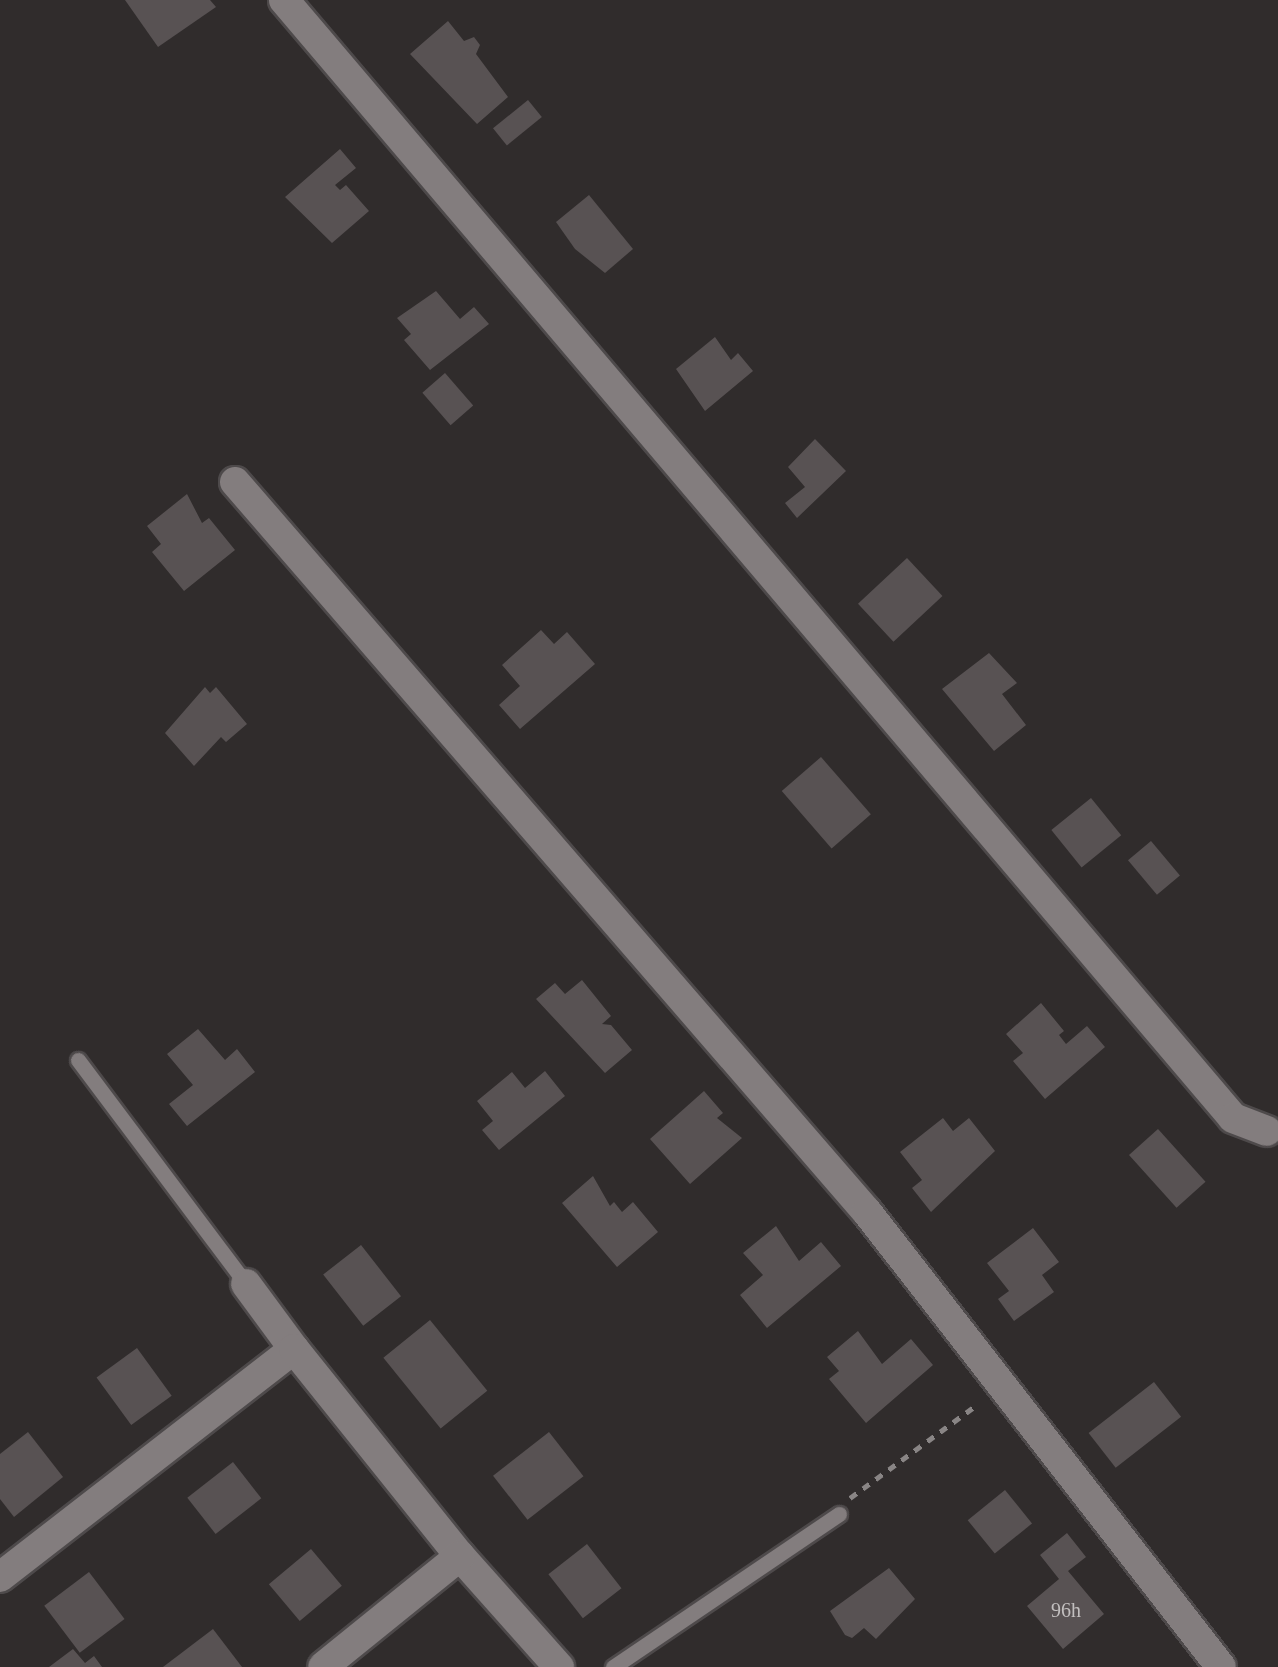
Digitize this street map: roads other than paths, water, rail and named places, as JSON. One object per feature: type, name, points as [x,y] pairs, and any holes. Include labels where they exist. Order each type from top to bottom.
[{"type":"street","points":[[284,0],[1233,1118],[1267,1131]]},
{"type":"street","points":[[236,482],[867,1212],[1221,1667]]},
{"type":"street","points":[[246,1284],[460,1556],[559,1667]]},
{"type":"street","points":[[0,1577],[294,1349]]},
{"type":"street","points":[[323,1667],[460,1556]]},
{"type":"lane","points":[[78,1060],[246,1284]]},
{"type":"lane","points":[[613,1667],[839,1514]]}]
